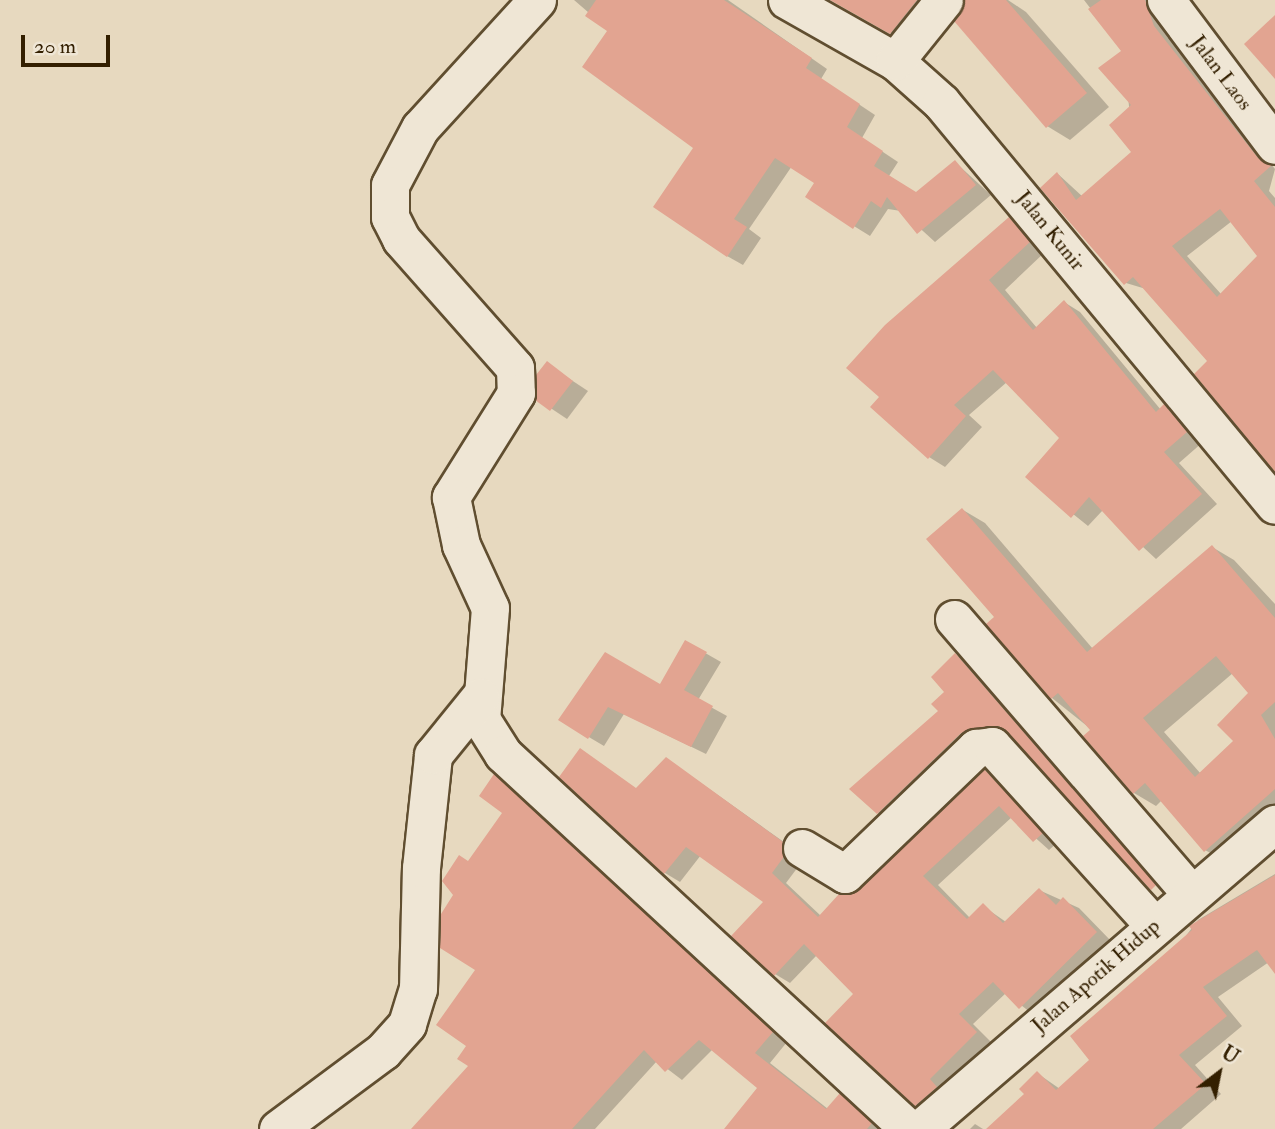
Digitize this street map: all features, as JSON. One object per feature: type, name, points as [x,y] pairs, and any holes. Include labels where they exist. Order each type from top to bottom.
[{"type":"street","points":[[537,0],[420,128],[390,185],[390,216],[401,239],[515,368],[516,393],[452,497],[461,545],[490,608],[480,697],[481,719],[503,754],[909,1129]]},
{"type":"street","name":"Jalan Kunir","points":[[787,0],[895,61],[942,102],[1275,505]]},
{"type":"street","points":[[895,61],[944,0]]},
{"type":"street","name":"Jalan Laos","points":[[1166,0],[1275,145]]},
{"type":"street","points":[[954,619],[1191,894]]},
{"type":"street","points":[[285,1128],[383,1051],[407,1024],[418,989],[422,842],[433,755],[480,697]]},
{"type":"street","points":[[802,848],[845,874],[976,748],[992,746],[1154,925]]},
{"type":"street","name":"Jalan Apotik Hidup","points":[[920,1129],[1154,925],[1275,824]]},
{"type":"building","points":[[596,0],[724,0],[812,58],[806,68],[860,104],[847,127],[883,151],[874,166],[916,192],[955,160],[976,185],[917,234],[887,197],[881,208],[871,201],[853,229],[805,197],[814,183],[775,158],[734,219],[747,227],[727,257],[653,207],[693,148],[582,67],[607,31],[585,16]]},
{"type":"building","points":[[830,0],[917,0],[890,34]]},
{"type":"building","points":[[964,0],[1006,0],[1087,93],[1046,128],[954,21]]},
{"type":"building","points":[[1101,0],[1145,0],[1154,26],[1258,158],[1272,165],[1254,181],[1275,207],[1275,472],[1194,374],[1207,361],[1133,277],[1124,285],[1040,188],[1057,172],[1076,200],[1131,152],[1109,125],[1131,105],[1098,68],[1121,51],[1088,9]],"holes":[[[1220,209],[1257,256],[1217,297],[1172,246]]]},
{"type":"building","points":[[1275,15],[1275,79],[1244,44]]},
{"type":"building","points":[[1009,217],[1030,242],[989,280],[1033,330],[1064,300],[1156,412],[1164,404],[1187,432],[1164,452],[1202,494],[1139,551],[1089,497],[1071,518],[1025,477],[1059,438],[993,370],[954,405],[966,416],[928,459],[870,407],[879,397],[846,368],[885,325]]},
{"type":"building","points":[[547,361],[573,381],[550,411],[535,400],[536,375]]},
{"type":"building","points":[[962,508],[1087,652],[1212,545],[1275,618],[1275,702],[1261,715],[1275,739],[1275,789],[1204,852],[1145,783],[1133,794],[1083,736],[1090,730],[1058,693],[1051,699],[986,624],[994,617],[926,539]],"holes":[[[1216,656],[1248,693],[1217,725],[1233,741],[1195,777],[1143,718]]]},
{"type":"building","points":[[685,640],[707,652],[684,690],[713,706],[691,747],[608,707],[588,739],[558,720],[605,652],[660,684]]},
{"type":"building","points":[[955,653],[1156,885],[1151,890],[999,726],[961,733],[877,814],[849,789],[938,711],[931,704],[944,692],[931,677]]},
{"type":"building","points":[[580,748],[636,788],[666,757],[783,842],[783,858],[772,873],[818,917],[839,894],[860,889],[984,769],[1043,833],[1033,842],[999,806],[923,876],[967,919],[983,903],[1003,923],[1039,888],[1056,905],[1063,897],[1097,932],[1019,1009],[993,982],[959,1014],[977,1032],[930,1079],[937,1087],[915,1106],[825,1023],[853,994],[804,944],[774,976],[731,936],[763,902],[686,847],[664,874],[559,777]]},
{"type":"building","points":[[494,774],[773,1032],[755,1053],[826,1109],[840,1093],[872,1123],[867,1129],[724,1129],[757,1088],[699,1040],[665,1072],[644,1050],[572,1129],[411,1129],[468,1066],[457,1059],[466,1046],[436,1025],[475,970],[440,948],[441,914],[453,895],[442,881],[459,855],[468,861],[502,813],[479,796]]},
{"type":"building","points":[[1275,875],[1275,974],[1257,950],[1203,987],[1227,1016],[1179,1055],[1206,1084],[1153,1129],[986,1129],[1024,1094],[1019,1089],[1037,1071],[1056,1090],[1089,1060],[1070,1036],[1192,930],[1189,926]]}]
